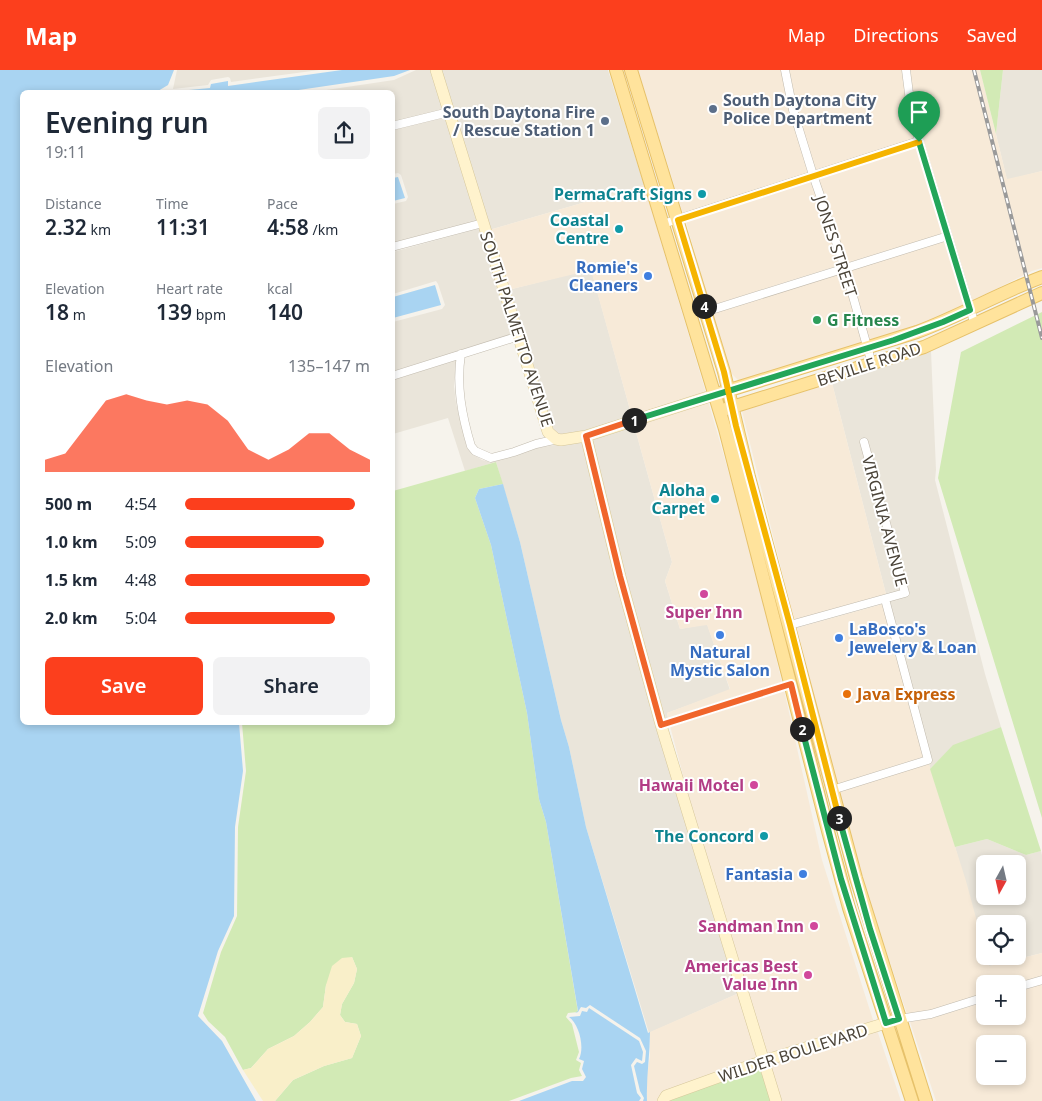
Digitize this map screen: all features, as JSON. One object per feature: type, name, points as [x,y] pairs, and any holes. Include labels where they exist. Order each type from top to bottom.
[{"type":"main road","points":[[618,70],[714,395],[726,409],[789,621],[863,905],[926,1101]]},
{"type":"main road","points":[[631,70],[678,220],[728,391],[726,409],[767,592],[811,766],[850,908],[912,1101]]},
{"type":"main road","name":"BEVILLE ROAD","points":[[714,395],[917,332],[1042,277]]},
{"type":"main road","name":"BEVILLE ROAD","points":[[726,409],[924,347],[1042,294]]},
{"type":"main road","points":[[767,592],[774,596],[789,621]]},
{"type":"main road","points":[[811,766],[823,784],[832,790]]},
{"type":"street","name":"SOUTH PALMETTO AVENUE","points":[[436,70],[548,432],[558,439],[567,440],[586,436]]},
{"type":"street","name":"JONES STREET","points":[[785,70],[793,110],[845,268],[872,364]]},
{"type":"street","points":[[906,70],[910,109],[975,325]]},
{"type":"street","points":[[395,125],[449,112]]},
{"type":"street","points":[[663,224],[919,142]]},
{"type":"street","points":[[395,246],[483,223]]},
{"type":"street","points":[[705,312],[948,236]]},
{"type":"street","points":[[395,375],[519,336]]},
{"type":"street","points":[[460,354],[458,386],[460,402],[471,446],[476,451],[491,458],[558,439]]},
{"type":"street","name":"BEVILLE ROAD","points":[[586,436],[714,395]]},
{"type":"street","points":[[586,436],[620,576],[661,725],[776,1101]]},
{"type":"street","name":"VIRGINIA AVENUE","points":[[832,790],[928,760],[885,599],[905,594],[864,442]]},
{"type":"street","points":[[789,621],[885,599]]},
{"type":"street","points":[[661,725],[791,684]]},
{"type":"street","points":[[1026,985],[1042,980]]},
{"type":"street","name":"WILDER BOULEVARD","points":[[664,1101],[666,1096],[763,1061],[899,1019],[932,1014],[976,1000]]},
{"type":"shaded area","points":[[177,70],[319,70],[231,82],[228,77],[211,80],[208,85],[173,89]]},
{"type":"shaded area","points":[[416,70],[432,70],[444,109],[395,121],[395,90],[326,90],[394,80]]},
{"type":"shaded area","points":[[440,70],[608,70],[644,185],[489,230]]},
{"type":"shaded area","points":[[636,70],[781,70],[790,111],[808,173],[683,214]]},
{"type":"shaded area","points":[[789,70],[902,70],[907,110],[915,139],[815,170],[797,108]]},
{"type":"shaded area","points":[[910,70],[980,70],[1007,179],[1042,171],[1042,268],[1032,271],[972,301],[914,108]]},
{"type":"shaded area","points":[[1003,70],[1042,70],[1042,171],[1007,180],[996,134]]},
{"type":"shaded area","points":[[447,117],[479,220],[395,242],[395,204],[406,201],[408,197],[401,175],[395,174],[395,130]]},
{"type":"shaded area","points":[[917,146],[944,233],[847,263],[818,178]]},
{"type":"shaded area","points":[[811,180],[840,265],[710,306],[686,222]]},
{"type":"shaded area","points":[[644,185],[706,393],[632,417],[591,270],[508,290],[489,230]]},
{"type":"shaded area","points":[[481,228],[514,333],[395,370],[395,321],[442,309],[445,305],[436,281],[395,293],[395,251]]},
{"type":"shaded area","points":[[946,241],[965,304],[937,318],[870,342],[850,270]]},
{"type":"shaded area","points":[[591,269],[632,417],[586,432],[557,435],[551,430],[508,290]]},
{"type":"shaded area","points":[[843,273],[863,344],[739,381],[730,372],[712,314]]},
{"type":"shaded area","points":[[931,351],[935,480],[985,674],[1001,727],[953,746],[930,769],[929,764],[932,762],[888,594],[886,594],[832,383]]},
{"type":"shaded area","points":[[456,360],[454,386],[456,403],[467,448],[482,460],[491,462],[537,448],[584,440],[739,993],[649,1033],[586,827],[520,542],[496,462],[465,471],[448,418],[395,433],[395,379]]},
{"type":"shaded area","points":[[832,383],[886,594],[794,620],[742,411]]},
{"type":"shaded area","points":[[708,401],[748,539],[782,683],[668,718],[667,713],[730,689],[707,625],[680,629],[665,581],[672,562],[634,425]]},
{"type":"shaded area","points":[[634,425],[672,562],[665,581],[680,629],[707,624],[730,690],[667,713],[668,718],[664,720],[624,575],[591,438]]},
{"type":"shaded area","points":[[883,604],[923,757],[835,785],[796,628]]},
{"type":"shaded area","points":[[784,690],[822,860],[874,1023],[766,1056],[701,843],[670,726]]},
{"type":"shaded area","points":[[929,764],[976,918],[976,965],[1026,965],[1026,957],[1042,953],[1042,976],[1026,981],[1026,975],[976,975],[976,996],[931,1010],[907,1014],[858,865],[837,792]]},
{"type":"shaded area","points":[[987,839],[1026,855],[1041,851],[1042,953],[1026,957],[1026,915],[976,915],[976,920],[955,847]]},
{"type":"shaded area","points":[[1042,984],[1042,1101],[936,1101],[910,1022],[932,1018],[976,1005],[976,1025],[1026,1025],[1026,989]]},
{"type":"shaded area","points":[[739,993],[759,1058],[659,1101],[647,1101],[646,1081],[650,1057],[650,1032]]},
{"type":"shaded area","points":[[877,1030],[901,1101],[780,1101],[768,1064]]},
{"type":"green space","points":[[980,70],[1003,70],[996,134]]},
{"type":"green space","points":[[1042,312],[1042,818],[938,478],[961,352]]},
{"type":"green space","points":[[496,462],[503,484],[479,489],[475,498],[491,545],[527,713],[539,799],[546,822],[578,1012],[568,1013],[566,1017],[572,1024],[579,1052],[576,1060],[581,1063],[579,1070],[582,1076],[571,1078],[509,1101],[275,1101],[293,1080],[324,1066],[352,1058],[361,1036],[357,1024],[345,1022],[340,1015],[342,1004],[354,983],[357,969],[352,957],[326,985],[323,1007],[310,1022],[294,1036],[268,1049],[251,1068],[243,1070],[225,1037],[208,1021],[203,1013],[221,952],[237,916],[238,827],[246,771],[242,725],[395,725],[395,490]]},
{"type":"green space","points":[[1001,727],[1041,851],[1026,855],[987,839],[955,847],[930,769],[953,745]]},
{"type":"green space","points":[[758,1067],[767,1084],[772,1101],[669,1101],[692,1091]]},
{"type":"sand","points":[[352,957],[357,969],[354,983],[342,1004],[340,1015],[345,1022],[357,1024],[361,1036],[352,1058],[324,1066],[293,1080],[275,1101],[263,1101],[243,1070],[251,1068],[268,1049],[294,1036],[310,1022],[323,1007],[326,985],[332,966],[342,958]]},
{"type":"water","points":[[0,70],[174,70],[168,85],[160,90],[20,90],[20,725],[239,725],[243,771],[235,827],[234,916],[218,951],[198,1016],[222,1041],[256,1101],[0,1101]]},
{"type":"water","points":[[342,70],[410,70],[394,76],[299,90],[189,90],[210,88],[211,84],[228,81],[228,86]]},
{"type":"water","points":[[398,177],[405,198],[395,200],[395,178]]},
{"type":"water","points":[[435,285],[441,305],[395,317],[395,296]]},
{"type":"water","points":[[503,484],[520,542],[586,827],[648,1033],[650,1032],[647,1101],[643,1101],[644,1098],[640,1091],[634,1066],[637,1062],[642,1064],[645,1062],[646,1051],[640,1038],[590,1005],[586,1008],[581,1007],[578,1012],[575,1013],[578,1011],[546,822],[539,799],[527,713],[491,545],[475,498],[479,489]]},
{"type":"water","points":[[589,1008],[639,1041],[643,1052],[642,1061],[636,1058],[631,1065],[637,1093],[641,1098],[639,1101],[519,1101],[572,1081],[583,1081],[586,1077],[582,1069],[584,1061],[579,1059],[581,1054],[580,1036],[576,1025],[569,1017],[580,1016],[582,1011],[587,1012]]},
{"type":"railway","points":[[974,70],[1042,338]]},
{"type":"place","name":"South Daytona City Police Department","points":[[713,109]]},
{"type":"place","name":"South Daytona Fire / Rescue Station 1","points":[[605,121]]},
{"type":"place","name":"PermaCraft Signs","points":[[702,194]]},
{"type":"place","name":"Coastal Centre","points":[[619,229]]},
{"type":"place","name":"Romie's Cleaners","points":[[648,276]]},
{"type":"place","name":"G Fitness","points":[[817,320]]},
{"type":"place","name":"Aloha Carpet","points":[[715,499]]},
{"type":"place","name":"Super Inn","points":[[704,594]]},
{"type":"place","name":"Natural Mystic Salon","points":[[720,635]]},
{"type":"place","name":"LaBosco's Jewelery & Loan","points":[[839,638]]},
{"type":"place","name":"Java Express","points":[[847,694]]},
{"type":"place","name":"Hawaii Motel","points":[[754,785]]},
{"type":"place","name":"The Concord","points":[[764,836]]},
{"type":"place","name":"Fantasia","points":[[803,874]]},
{"type":"place","name":"Sandman Inn","points":[[814,926]]},
{"type":"place","name":"Americas Best Value Inn","points":[[808,975]]},
{"type":"route","points":[[919,142],[678,220],[724,372],[727,384],[728,391],[736,426],[749,477],[790,625],[847,848],[870,929],[899,1019],[886,1023],[837,864],[791,684],[661,725],[620,576],[586,436],[714,395],[728,391],[894,340],[970,310],[919,142]]}]
